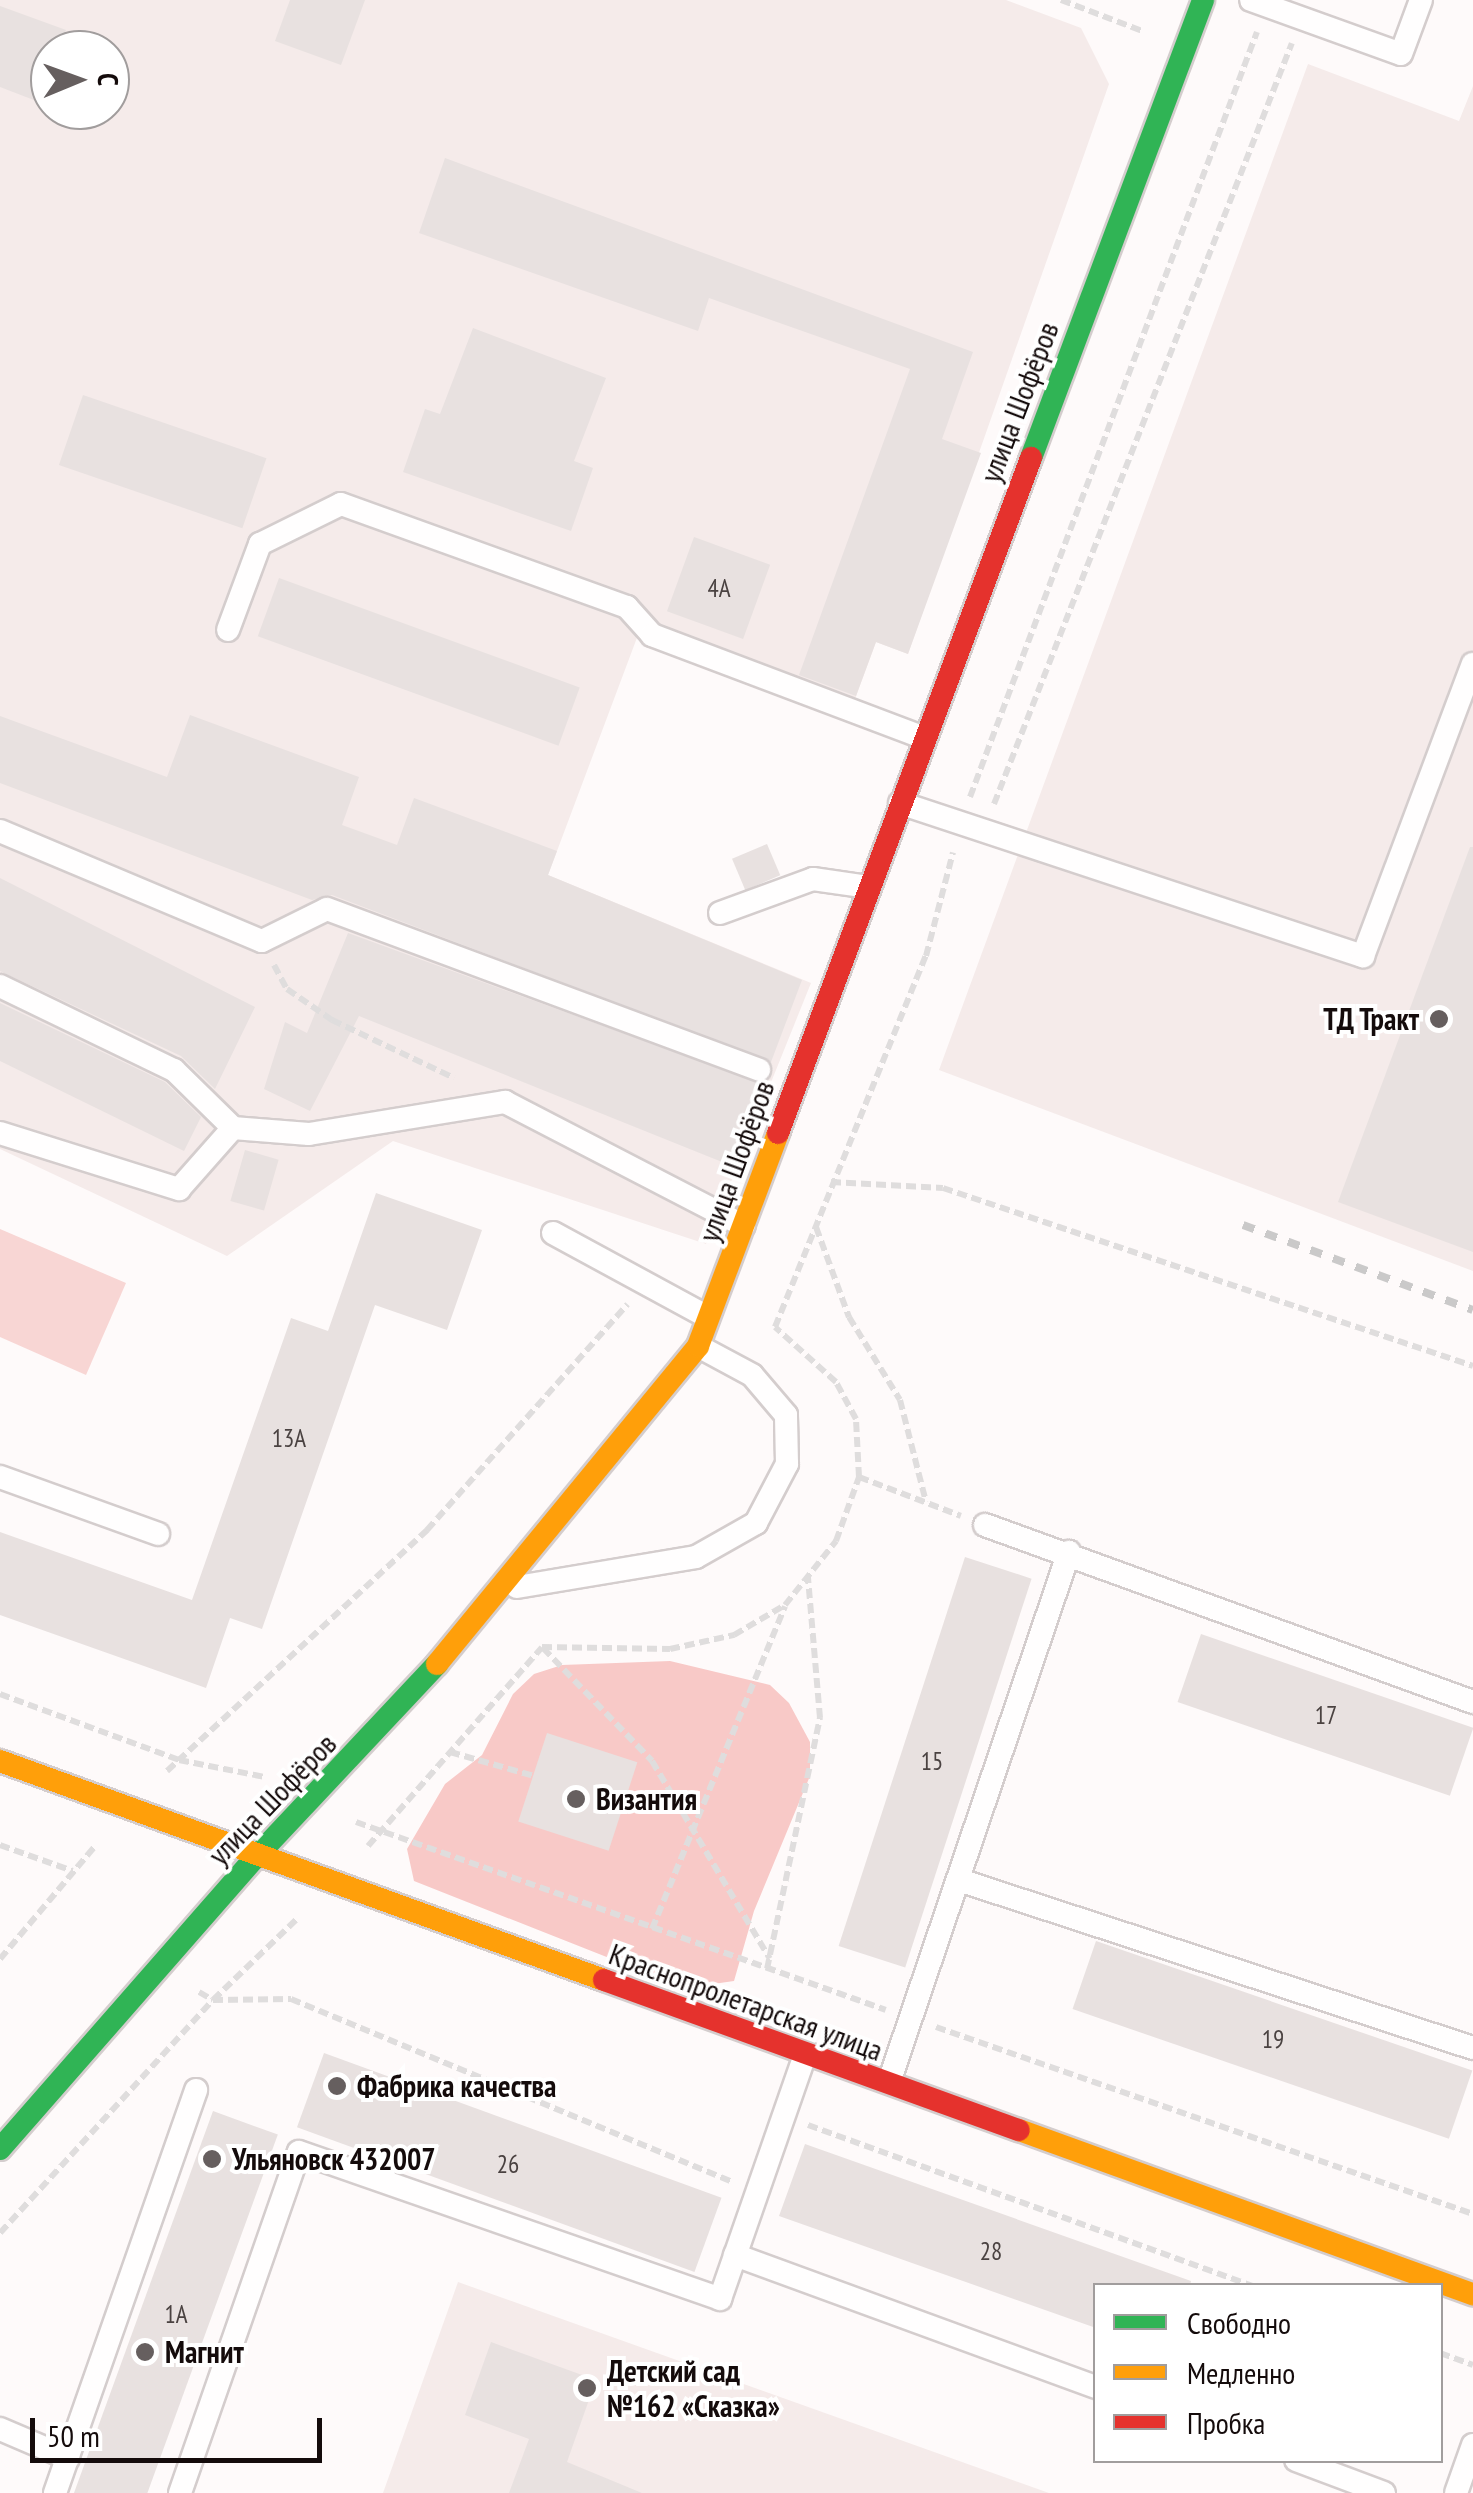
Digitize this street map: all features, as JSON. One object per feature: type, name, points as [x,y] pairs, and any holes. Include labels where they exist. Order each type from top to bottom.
[{"type":"street","name":"улица Шофёров","points":[[0,2149],[255,1858],[315,1801],[504,1589],[698,1346],[1203,0]]},
{"type":"street","name":"Краснопролетарская улица","points":[[0,1761],[255,1858],[1442,2283]]},
{"type":"street","name":"Краснопролетарская улица","points":[[1443,2283],[1473,2294]]},
{"type":"lane","points":[[1258,3],[1401,54],[1421,0]]},
{"type":"lane","points":[[228,630],[260,544],[341,504],[628,606],[652,636],[924,738]]},
{"type":"lane","points":[[900,803],[1363,956],[1473,664]]},
{"type":"lane","points":[[0,831],[262,941],[328,909],[759,1070]]},
{"type":"lane","points":[[720,912],[813,879],[869,887]]},
{"type":"lane","points":[[0,986],[174,1070],[233,1128],[309,1134],[505,1102],[744,1226]]},
{"type":"lane","points":[[0,1134],[179,1189],[233,1128]]},
{"type":"lane","points":[[553,1232],[647,1280],[710,1318]]},
{"type":"lane","points":[[504,1589],[696,1557],[756,1522],[787,1464],[786,1415],[752,1375],[698,1346]]},
{"type":"lane","points":[[0,1476],[158,1534]]},
{"type":"lane","points":[[984,1526],[1069,1552],[1473,1702]]},
{"type":"lane","points":[[888,2085],[1069,1552]]},
{"type":"lane","points":[[960,1880],[1473,2048]]},
{"type":"lane","points":[[180,2493],[299,2152],[720,2299],[805,2055]]},
{"type":"lane","points":[[56,2493],[196,2090]]},
{"type":"lane","points":[[735,2256],[1093,2386]]},
{"type":"lane","points":[[0,2429],[68,2458]]},
{"type":"lane","points":[[1456,2493],[1473,2445]]},
{"type":"lane","points":[[1304,2463],[1384,2493]]},
{"type":"path","points":[[1060,0],[1142,31]]},
{"type":"path","points":[[775,1327],[926,956],[960,823],[1258,3]]},
{"type":"path","points":[[984,831],[1302,18]]},
{"type":"path","points":[[262,941],[286,990],[332,1020],[505,1102]]},
{"type":"path","points":[[831,1182],[943,1188],[1473,1366]]},
{"type":"path","points":[[816,1226],[849,1317],[900,1400],[926,1502]]},
{"type":"path","points":[[179,1760],[427,1530],[647,1280]]},
{"type":"path","points":[[859,1476],[984,1526]]},
{"type":"path","points":[[767,1969],[820,1718],[808,1577]]},
{"type":"path","points":[[652,1929],[785,1605]]},
{"type":"path","points":[[378,1834],[542,1647],[652,1761],[770,1960]]},
{"type":"path","points":[[0,1694],[179,1760],[265,1776]]},
{"type":"path","points":[[450,1752],[534,1776]]},
{"type":"path","points":[[0,1845],[73,1871],[0,1959]]},
{"type":"path","points":[[0,2233],[214,2000],[306,1911]]},
{"type":"path","points":[[214,2000],[291,1999],[757,2192]]},
{"type":"path","points":[[784,2116],[1245,2283]]},
{"type":"path","points":[[1443,2354],[1473,2365]]},
{"type":"shaded area","points":[[0,0],[1006,0],[1081,28],[1109,84],[908,654],[876,642],[855,699],[644,619],[548,875],[811,983],[706,1244],[393,1141],[227,1256],[0,1149]]},
{"type":"shaded area","points":[[1308,64],[1459,121],[1473,86],[1473,1271],[939,1070]]},
{"type":"shaded area","points":[[0,1229],[126,1283],[86,1375],[0,1337]]},
{"type":"shaded area","points":[[670,1661],[770,1685],[789,1703],[810,1742],[810,1776],[754,1911],[734,1981],[685,1988],[414,1881],[407,1849],[445,1784],[482,1755],[513,1694],[534,1674],[562,1665]]},
{"type":"shaded area","name":"Детский сад №162 «Сказка»","points":[[458,2282],[1049,2493],[383,2493]]},
{"type":"building","points":[[290,0],[365,0],[341,65],[275,41]]},
{"type":"building","points":[[0,6],[66,30],[30,30],[30,99],[0,87]]},
{"type":"building","points":[[445,158],[973,352],[942,439],[981,453],[908,654],[876,642],[856,696],[799,675],[910,369],[709,298],[698,331],[419,233]]},
{"type":"building","points":[[473,328],[606,378],[574,461],[593,468],[571,531],[403,472],[425,409],[440,414]]},
{"type":"building","points":[[83,395],[266,458],[242,528],[59,465]]},
{"type":"building","points":[[694,537],[770,565],[743,639],[667,611]]},
{"type":"building","points":[[279,578],[580,687],[558,746],[258,636]]},
{"type":"building","points":[[190,715],[359,777],[342,825],[397,845],[414,798],[557,851],[548,875],[802,980],[771,1062],[332,895],[312,900],[0,783],[0,716],[167,777]]},
{"type":"building","points":[[767,844],[780,875],[745,890],[732,859]]},
{"type":"building","name":"ТД Тракт","points":[[1473,847],[1473,1252],[1338,1202]]},
{"type":"building","points":[[0,878],[255,1007],[215,1089],[181,1056],[0,971]]},
{"type":"building","points":[[348,933],[763,1084],[732,1166],[359,1016],[310,1111],[264,1089],[285,1022],[307,1033]]},
{"type":"building","points":[[0,1003],[165,1082],[201,1117],[184,1151],[0,1061]]},
{"type":"building","points":[[245,1150],[279,1160],[264,1211],[230,1201]]},
{"type":"building","points":[[376,1193],[482,1230],[447,1330],[375,1305],[262,1629],[230,1618],[206,1688],[0,1615],[0,1532],[192,1600],[291,1318],[328,1331]]},
{"type":"building","points":[[965,1557],[1032,1579],[905,1968],[839,1946]]},
{"type":"building","points":[[1201,1634],[1473,1728],[1450,1796],[1178,1702]]},
{"type":"building","name":"Византия","points":[[547,1733],[637,1762],[609,1851],[518,1821]]},
{"type":"building","points":[[1096,1941],[1472,2071],[1449,2139],[1073,2009]]},
{"type":"building","points":[[324,2053],[721,2198],[694,2272],[297,2127]]},
{"type":"building","points":[[213,2111],[278,2135],[147,2493],[74,2493]]},
{"type":"building","points":[[805,2144],[1191,2281],[1093,2283],[1093,2327],[779,2216]]},
{"type":"building","points":[[491,2342],[596,2380],[567,2462],[642,2493],[509,2493],[529,2439],[465,2415]]},
{"type":"railway","points":[[1243,1225],[1473,1310]]},
{"type":"traffic: fast","points":[[1031,458],[1203,0]]},
{"type":"traffic: fast","points":[[0,2149],[255,1858],[437,1664]]},
{"type":"traffic: slow","points":[[437,1664],[698,1346],[778,1133]]},
{"type":"traffic: slow","points":[[0,1761],[604,1980]]},
{"type":"traffic: slow","points":[[1019,2130],[1443,2283]]},
{"type":"traffic: slow","points":[[1443,2283],[1473,2294]]},
{"type":"traffic: jam","points":[[778,1133],[1031,458]]},
{"type":"traffic: jam","points":[[604,1980],[1019,2130]]},
{"type":"place","name":"ТД Тракт","points":[[1439,1019]]},
{"type":"place","name":"Византия","points":[[576,1799]]},
{"type":"place","name":"Фабрика качества","points":[[337,2086]]},
{"type":"place","name":"Ульяновск 432007","points":[[212,2159]]},
{"type":"place","name":"Магнит","points":[[145,2352]]},
{"type":"place","name":"Детский сад №162 «Сказка»","points":[[587,2388]]}]
